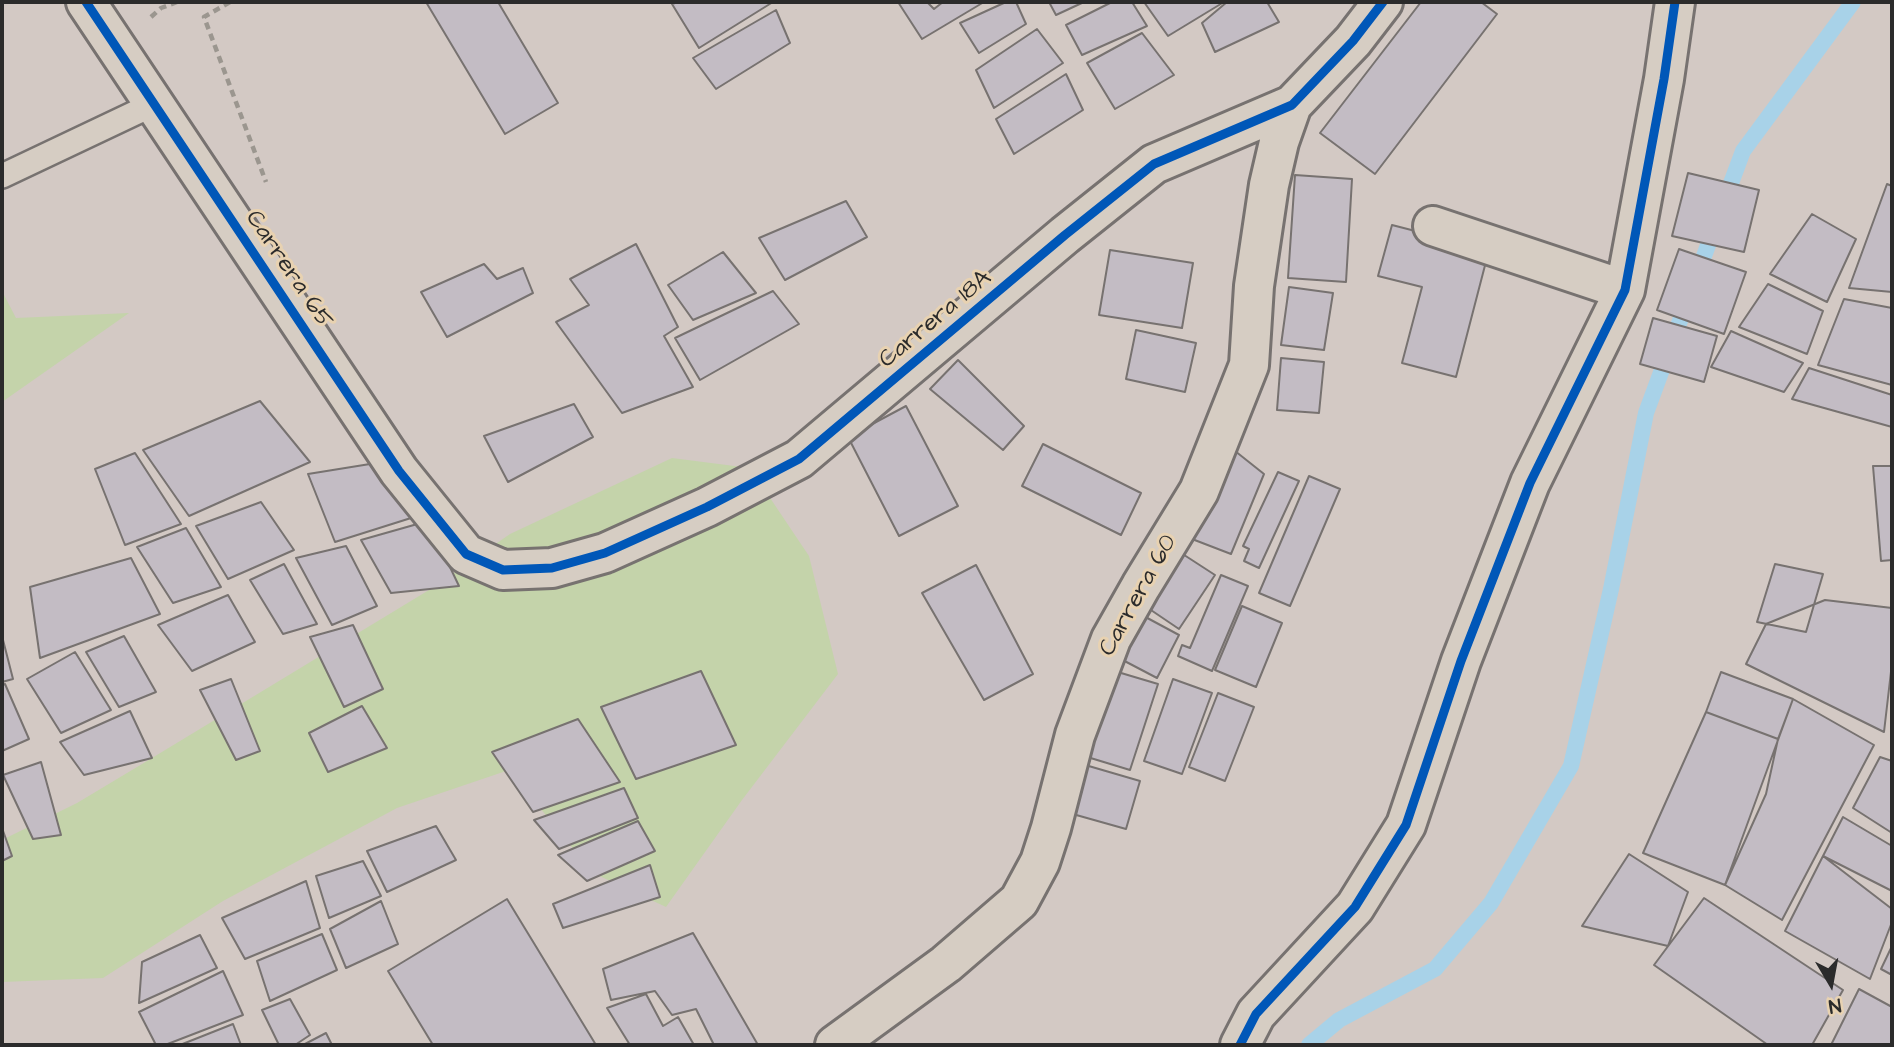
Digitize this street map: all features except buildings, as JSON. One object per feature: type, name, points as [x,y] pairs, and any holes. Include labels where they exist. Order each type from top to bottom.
[{"type":"street","name":"Carrera 65","points":[[86,2],[398,471],[466,554]]},
{"type":"street","name":"Carrera 18A","points":[[466,554],[503,570],[552,568],[605,553],[707,507],[799,459],[1154,164],[1292,105],[1353,41],[1383,2]]},
{"type":"street","points":[[1240,1045],[1256,1014],[1355,907],[1406,825],[1461,661],[1530,483],[1625,290],[1664,79],[1675,2]]},
{"type":"street","name":"Carrera 60","points":[[835,1045],[946,964],[1019,901],[1040,862],[1075,735],[1111,639],[1199,491],[1249,365],[1254,286],[1267,198],[1279,142],[1292,105]]},
{"type":"street","points":[[1433,226],[1625,290]]},
{"type":"lane","points":[[2,176],[154,104]]},
{"type":"path","points":[[204,18],[230,2]]},
{"type":"green space","points":[[2,291],[16,318],[129,313],[2,402]]},
{"type":"green space","points":[[672,458],[750,468],[809,556],[838,674],[742,800],[666,907],[593,873],[509,770],[397,808],[223,901],[103,978],[2,982],[2,840],[77,803],[152,758],[429,590],[510,534]]},
{"type":"waterway","points":[[1724,202],[1743,151],[1853,2]]},
{"type":"waterway","points":[[1696,278],[1715,226]]},
{"type":"waterway","points":[[1309,1045],[1339,1020],[1435,969],[1491,903],[1571,766],[1611,589],[1646,413],[1688,299]]},
{"type":"cycle path","points":[[86,2],[399,471],[466,554],[503,570],[552,568],[605,553],[707,507],[799,459],[1065,235],[1154,164],[1292,105],[1353,41],[1383,2]]},
{"type":"cycle path","points":[[1240,1045],[1256,1014],[1355,907],[1406,825],[1461,661],[1530,483],[1625,290],[1664,79],[1675,2]]}]
